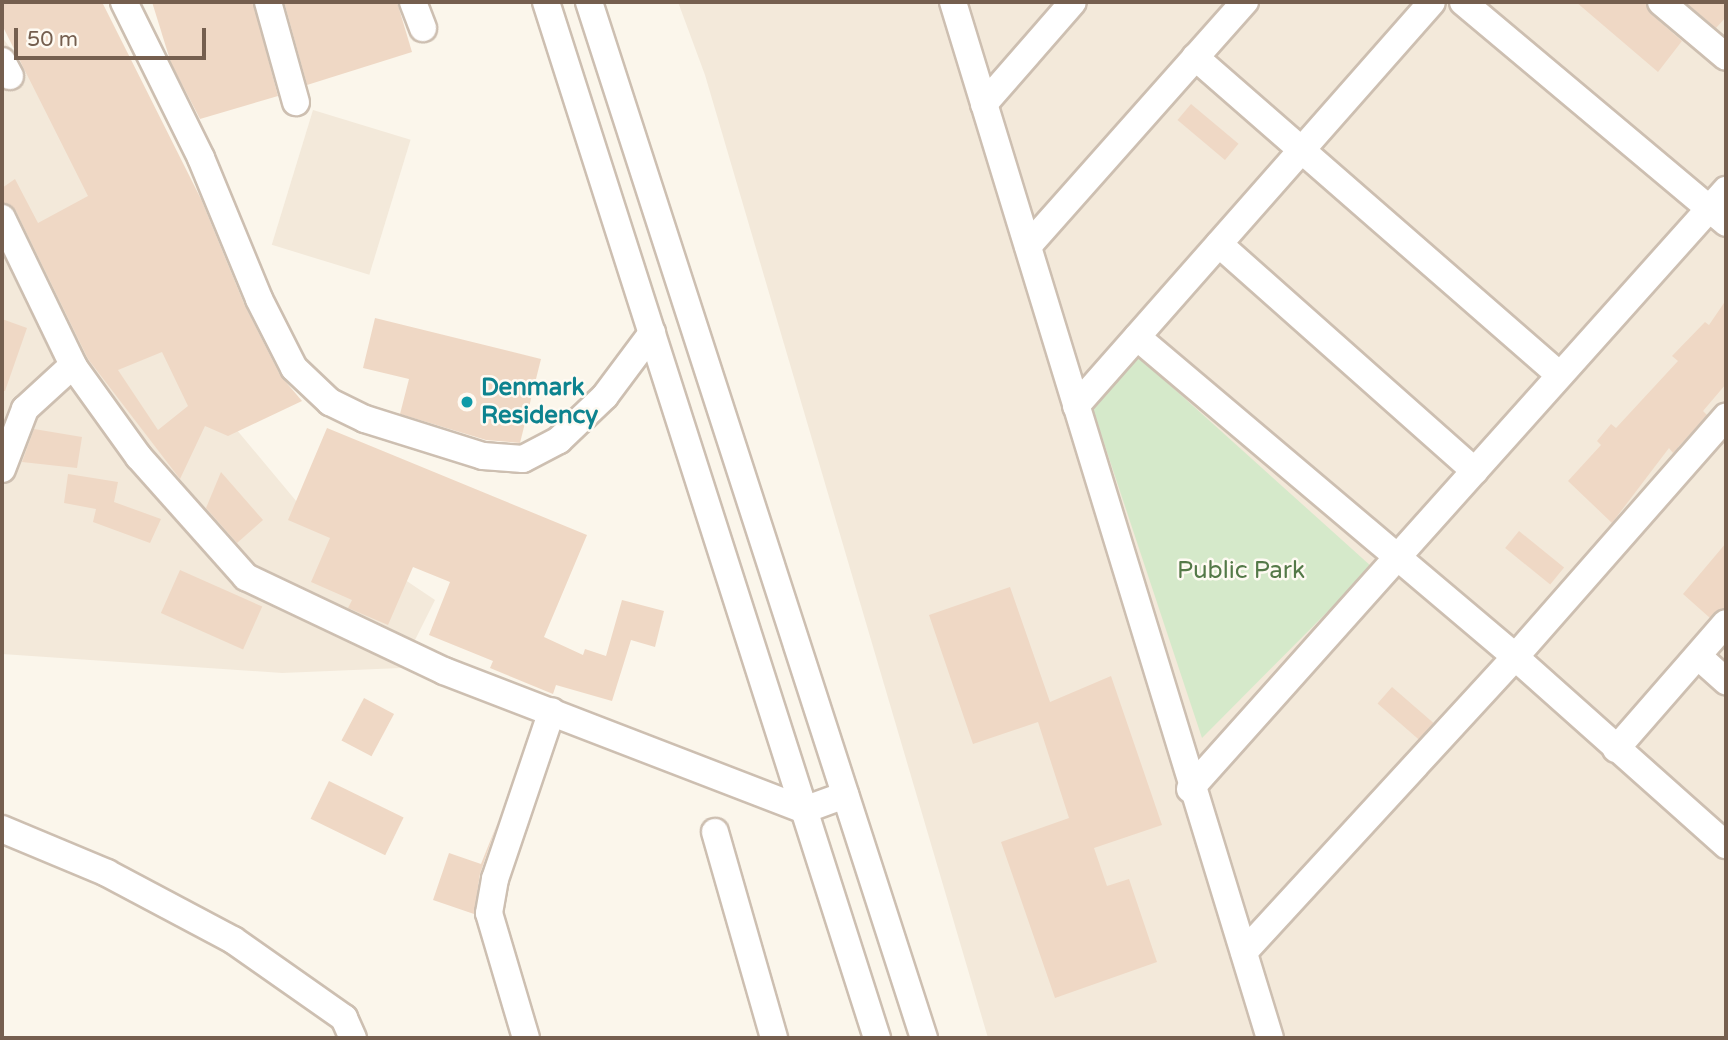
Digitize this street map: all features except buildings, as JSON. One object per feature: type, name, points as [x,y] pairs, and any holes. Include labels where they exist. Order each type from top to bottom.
[{"type":"street","points":[[124,2],[201,158],[289,356],[330,402],[365,419],[483,456],[523,459],[559,440],[605,396],[652,333]]},
{"type":"street","points":[[268,2],[296,102]]},
{"type":"street","points":[[413,2],[423,28]]},
{"type":"street","points":[[546,2],[877,1038]]},
{"type":"street","points":[[589,2],[924,1038]]},
{"type":"street","points":[[953,2],[1190,789],[1270,1038]]},
{"type":"street","points":[[984,104],[1073,2]]},
{"type":"street","points":[[1028,246],[1245,2]]},
{"type":"street","points":[[1076,406],[1432,2]]},
{"type":"street","points":[[1190,789],[1560,375],[1721,207],[1463,2]]},
{"type":"street","points":[[1661,2],[1726,57]]},
{"type":"street","points":[[1195,57],[1560,375]]},
{"type":"street","points":[[2,218],[73,365],[138,457],[246,578],[444,671],[804,810],[845,795]]},
{"type":"street","points":[[1219,244],[1475,471]]},
{"type":"street","points":[[1137,337],[1395,560],[1515,657],[1726,845]]},
{"type":"street","points":[[2,468],[25,409],[73,365]]},
{"type":"street","points":[[1244,952],[1515,657],[1726,417]]},
{"type":"street","points":[[1616,749],[1726,623]]},
{"type":"street","points":[[1698,656],[1726,681]]},
{"type":"street","points":[[526,1038],[489,913],[495,879],[552,711]]},
{"type":"street","points":[[2,829],[107,873],[233,940],[344,1018],[353,1038]]},
{"type":"street","points":[[715,832],[774,1038]]},
{"type":"shaded area","points":[[678,2],[1726,2],[1726,1038],[988,1038],[705,75]]},
{"type":"shaded area","points":[[2,37],[78,141],[201,387],[307,514],[435,600],[401,668],[282,673],[2,654]]},
{"type":"shaded area","points":[[313,110],[411,140],[369,275],[272,245]]},
{"type":"green space","name":"Public Park","points":[[1131,350],[1372,567],[1202,738],[1091,404]]},
{"type":"place","name":"Denmark Residency","points":[[467,402]]}]
